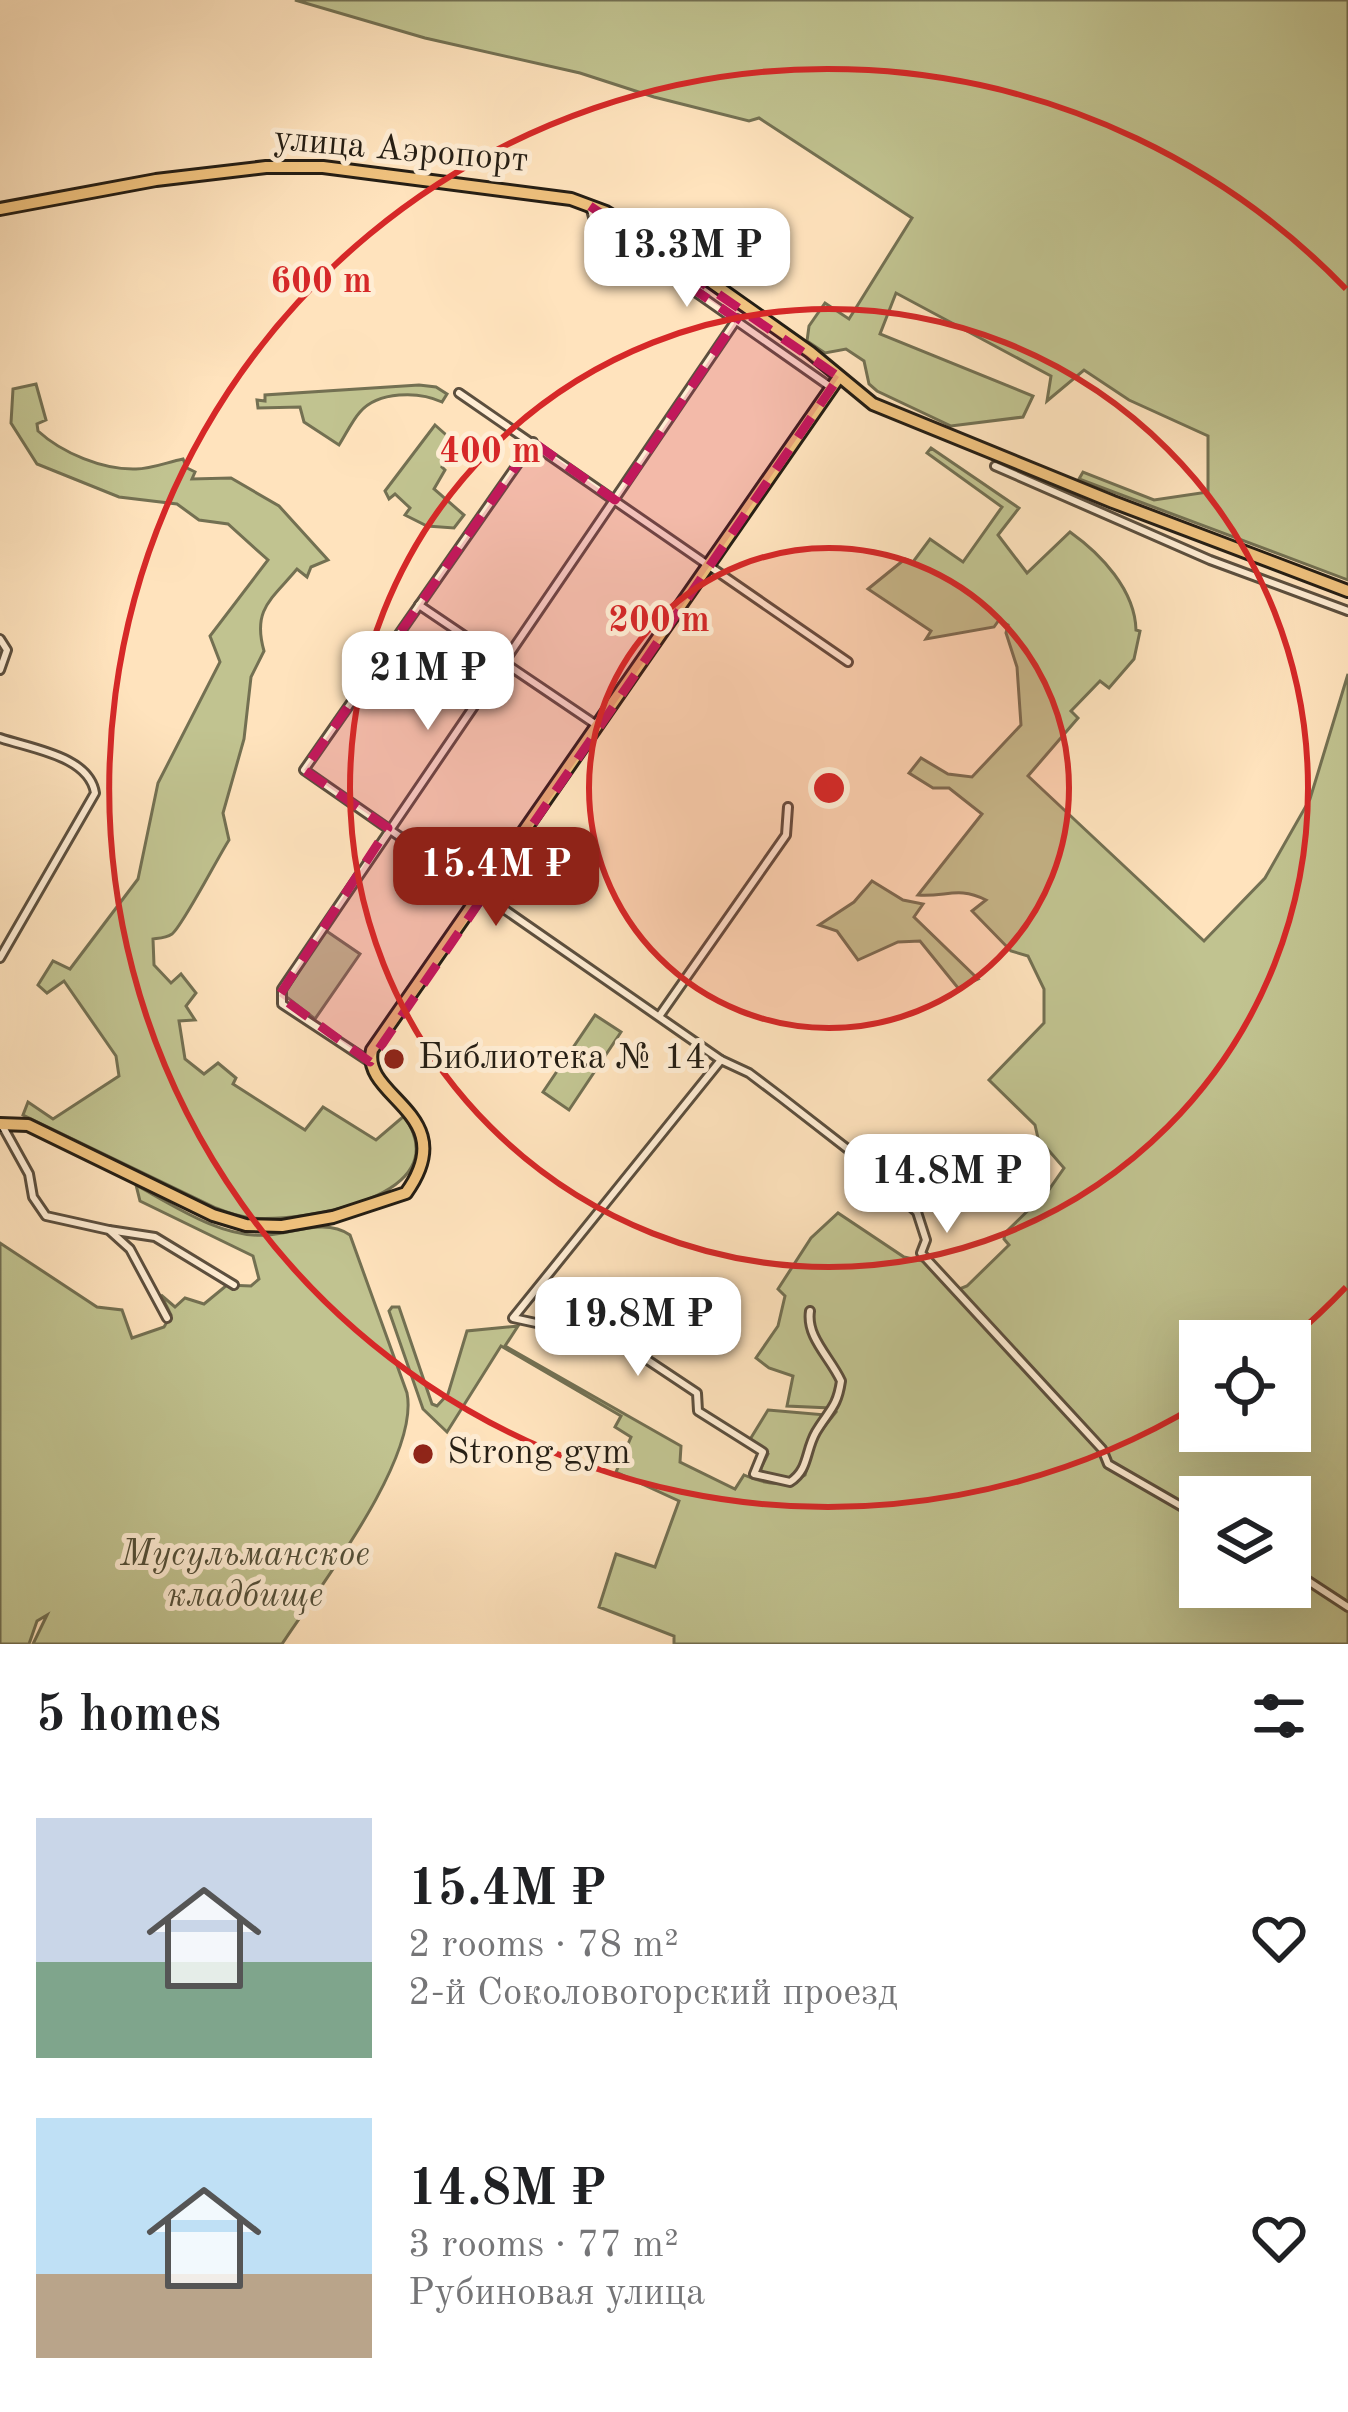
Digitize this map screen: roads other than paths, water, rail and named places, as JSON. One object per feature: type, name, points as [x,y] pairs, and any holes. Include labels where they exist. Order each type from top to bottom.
[{"type":"main road","name":"улица Аэропорт","points":[[0,209],[266,167],[322,167],[460,182],[542,193],[590,206],[653,241],[794,340],[836,382],[889,412],[1348,591]]},
{"type":"main road","points":[[1,1123],[28,1125],[232,1222],[263,1227],[299,1223],[392,1201],[406,1193],[422,1160],[422,1136],[416,1120],[377,1076],[370,1058],[836,382]]},
{"type":"street","points":[[590,206],[594,221],[836,382]]},
{"type":"street","points":[[370,1058],[280,1000],[282,989],[737,319]]},
{"type":"street","points":[[459,393],[848,662]]},
{"type":"street","points":[[533,442],[304,770],[722,1060],[749,1073],[854,1154],[917,1212],[926,1240],[922,1253],[1102,1449],[1108,1464],[1179,1504]]},
{"type":"street","points":[[995,466],[1210,560],[1348,611]]},
{"type":"street","points":[[419,605],[596,725]]},
{"type":"street","points":[[0,639],[7,650],[0,670]]},
{"type":"street","points":[[0,738],[79,765],[93,777],[95,793],[0,958]]},
{"type":"street","points":[[660,1015],[786,836],[788,807]]},
{"type":"street","points":[[722,1060],[513,1318],[619,1341],[697,1393],[698,1411],[763,1452],[754,1474],[790,1482],[802,1474],[814,1435],[837,1405],[841,1381],[808,1325],[810,1311]]},
{"type":"street","points":[[1,1123],[46,1216],[155,1237],[235,1285]]},
{"type":"street","points":[[109,1230],[130,1249],[167,1318]]},
{"type":"street","points":[[1311,1583],[1348,1607]]},
{"type":"place","name":"Библиотека № 14","points":[[394,1059]]},
{"type":"place","name":"Strong gym","points":[[423,1454]]},
{"type":"park label","name":"Мусульманское кладбище","points":[[245,1576]]}]
